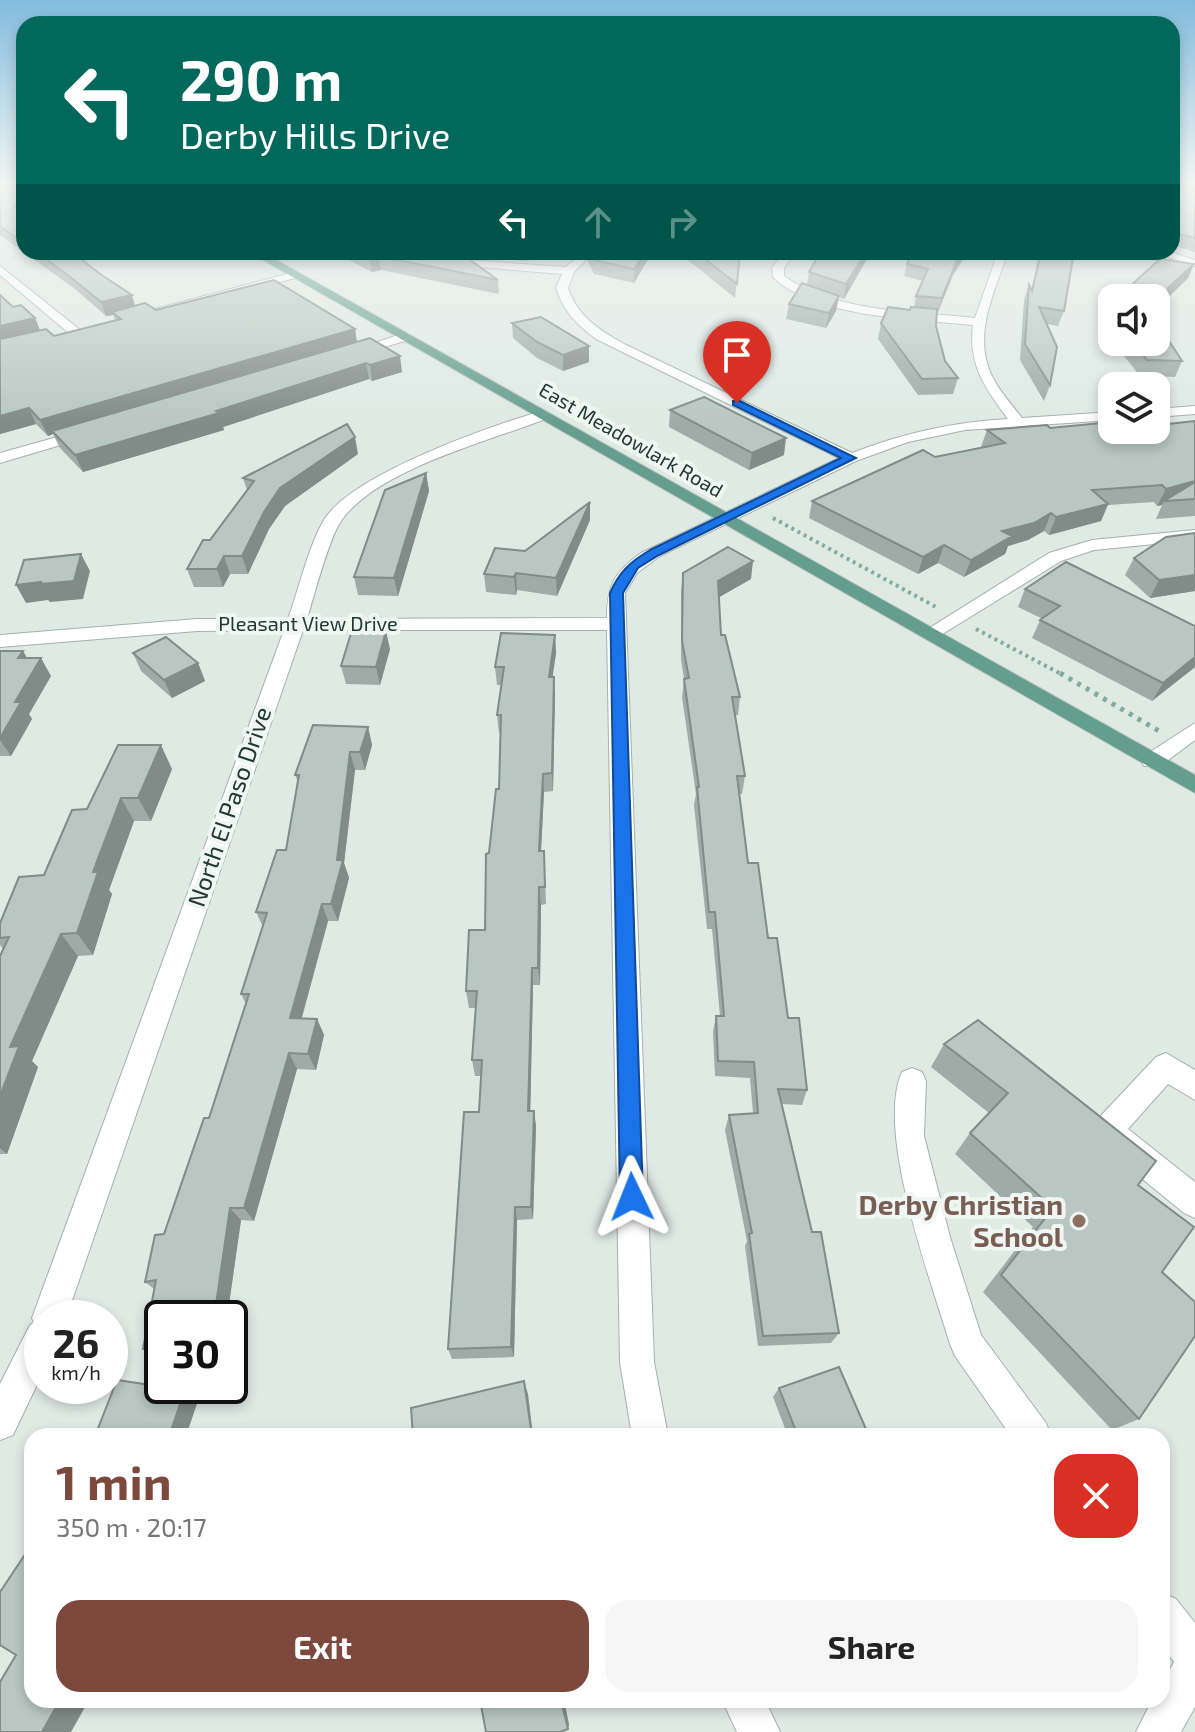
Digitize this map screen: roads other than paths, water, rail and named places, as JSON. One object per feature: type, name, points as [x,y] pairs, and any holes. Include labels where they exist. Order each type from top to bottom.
[{"type":"main road","name":"East Meadowlark Road","points":[[273,263],[1195,785]]},
{"type":"street","points":[[466,263],[569,271]]},
{"type":"street","points":[[578,263],[569,271],[562,288],[564,298],[579,319],[598,334],[851,458]]},
{"type":"street","points":[[782,263],[778,268],[779,277],[803,294],[829,302],[979,322]]},
{"type":"street","points":[[999,263],[979,322],[977,338],[984,374],[1018,422]]},
{"type":"street","points":[[0,269],[81,330],[60,335]]},
{"type":"street","points":[[134,316],[295,275]]},
{"type":"street","points":[[338,357],[404,337]]},
{"type":"street","points":[[1170,412],[1195,410]]},
{"type":"street","name":"North El Paso Drive","points":[[55,1300],[332,521],[357,493],[395,472],[543,415]]},
{"type":"street","points":[[649,1428],[637,1362],[616,593],[623,577],[633,566],[725,518],[851,458],[928,431],[1098,417]]},
{"type":"street","points":[[0,458],[107,427]]},
{"type":"street","points":[[929,634],[1055,557],[1103,543],[1195,535]]},
{"type":"street","name":"Pleasant View Drive","points":[[0,641],[166,626],[617,624]]},
{"type":"street","points":[[1152,761],[1195,730]]},
{"type":"street","points":[[1195,1087],[1166,1066],[1107,1131],[1195,1202]]},
{"type":"street","points":[[912,1081],[909,1136],[934,1237],[967,1344],[1027,1428]]},
{"type":"street","points":[[0,1422],[24,1373]]},
{"type":"street","points":[[1170,1623],[1195,1656]]},
{"type":"street","points":[[1157,1732],[1195,1667]]},
{"type":"street","points":[[747,1708],[759,1732]]},
{"type":"place","name":"Derby Christian School","points":[[1079,1221]]}]
